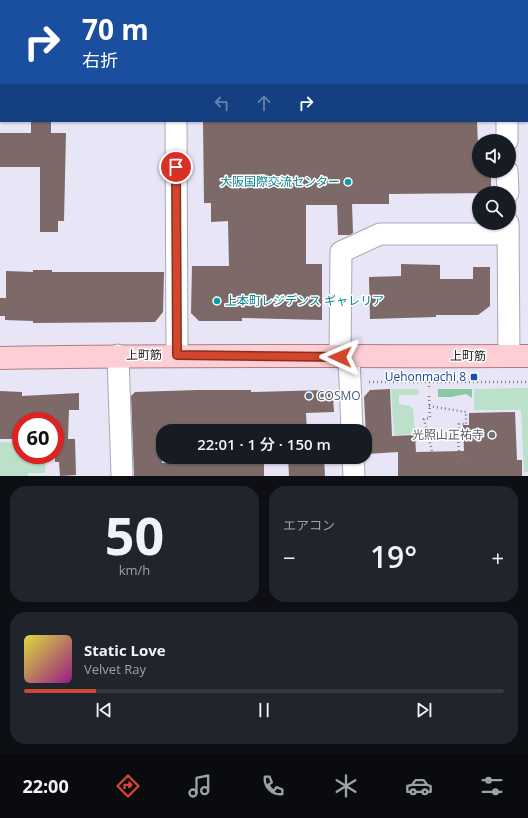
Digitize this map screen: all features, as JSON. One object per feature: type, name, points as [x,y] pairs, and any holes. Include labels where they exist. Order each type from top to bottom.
[{"type":"main road","name":"上町筋","points":[[0,358],[118,355],[519,356]]},
{"type":"street","points":[[176,122],[177,355]]},
{"type":"street","points":[[507,122],[507,134]]},
{"type":"street","points":[[351,424],[345,356],[341,252],[380,234],[472,230]]},
{"type":"street","points":[[508,230],[519,356]]},
{"type":"street","points":[[118,355],[122,476]]},
{"type":"street","points":[[353,464],[354,476]]},
{"type":"path","points":[[363,387],[368,382],[528,382]]},
{"type":"path","points":[[429,382],[429,390]]},
{"type":"path","points":[[429,396],[430,418],[424,419],[432,451]]},
{"type":"path","points":[[429,406],[466,412],[466,424],[459,424],[459,452],[466,460]]},
{"type":"path","points":[[429,439],[460,438]]},
{"type":"green space","points":[[528,388],[528,472],[524,472],[521,410],[474,410],[474,389]]},
{"type":"green space","points":[[391,389],[419,389],[418,395],[399,395],[399,404],[410,406],[413,409],[414,434],[394,435]]},
{"type":"green space","points":[[438,389],[472,389],[472,398],[466,394],[451,397],[438,397]]},
{"type":"green space","points":[[0,442],[12,443],[12,464],[46,464],[45,473],[28,473],[28,476],[0,476]]},
{"type":"building","points":[[31,122],[51,122],[51,133],[66,133],[64,221],[58,221],[58,232],[40,232],[40,167],[0,167],[0,133],[31,133]]},
{"type":"building","name":"大阪国際交流センター","points":[[203,122],[477,122],[478,134],[472,134],[472,178],[491,178],[491,186],[472,186],[472,193],[389,194],[389,204],[352,204],[353,233],[350,235],[338,235],[337,205],[306,205],[306,264],[322,264],[322,320],[242,318],[242,321],[199,321],[191,313],[192,266],[229,266],[228,221],[211,222],[211,203],[204,203]]},
{"type":"building","points":[[401,264],[440,265],[440,279],[473,279],[473,267],[490,267],[490,306],[478,315],[436,315],[436,317],[370,319],[369,277],[401,276]]},
{"type":"building","points":[[33,270],[52,270],[52,272],[164,272],[163,312],[155,322],[33,323],[33,321],[5,320],[5,316],[0,316],[0,298],[6,298],[6,271],[33,272]]},
{"type":"building","points":[[390,389],[392,436],[415,435],[416,452],[464,451],[463,425],[469,425],[469,413],[515,412],[517,460],[522,460],[522,476],[398,476],[398,452],[372,454],[372,424],[365,424],[364,397],[370,390]]},
{"type":"building","points":[[197,390],[251,390],[251,392],[327,390],[333,397],[334,412],[306,413],[307,424],[156,424],[156,464],[264,464],[264,476],[134,476],[131,396],[135,392]]},
{"type":"building","points":[[0,391],[22,392],[22,396],[79,393],[79,410],[69,410],[68,439],[75,439],[76,475],[60,476],[59,464],[64,464],[64,412],[12,412],[12,439],[0,439]]},
{"type":"building","points":[[288,464],[324,464],[325,476],[289,476]]},
{"type":"place","name":"大阪国際交流センター","points":[[348,182]]},
{"type":"place","name":"上本町レジデンス ギャレリア","points":[[217,301]]},
{"type":"place","name":"Uehonmachi 8","points":[[474,377]]},
{"type":"place","name":"COSMO","points":[[309,396]]},
{"type":"place","name":"光照山正祐寺","points":[[492,435]]},
{"type":"route","points":[[176,167],[177,355],[340,357]]}]
